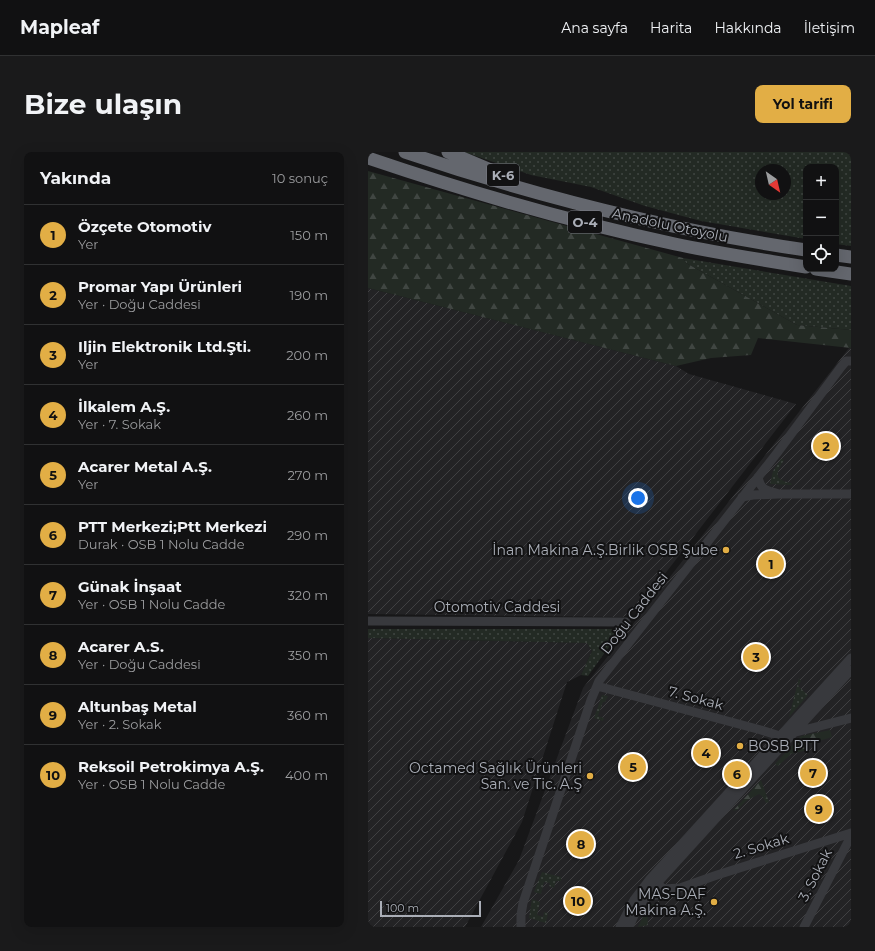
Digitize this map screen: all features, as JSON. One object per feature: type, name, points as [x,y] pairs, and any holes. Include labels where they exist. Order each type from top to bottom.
[{"type":"highway","name":"Anadolu Otoyolu","points":[[405,152],[558,198],[660,222],[803,249]]},
{"type":"highway","name":"K-6","points":[[448,152],[558,198]]},
{"type":"highway","name":"Anadolu Otoyolu","points":[[368,158],[414,174],[528,208],[616,231],[675,244],[803,266]]},
{"type":"highway","points":[[839,255],[851,257]]},
{"type":"highway","points":[[837,272],[851,274]]},
{"type":"street","name":"Doğu Caddesi","points":[[521,927],[522,904],[596,686],[758,477],[840,367],[846,361],[851,361]]},
{"type":"street","points":[[758,477],[761,486],[764,489],[779,494]]},
{"type":"street","points":[[742,497],[779,494],[851,494]]},
{"type":"street","name":"Otomotiv Caddesi","points":[[368,621],[626,622]]},
{"type":"street","points":[[629,927],[645,890],[656,883],[787,734],[851,658]]},
{"type":"street","points":[[620,927],[634,900],[645,890],[787,734],[806,719],[851,670]]},
{"type":"street","name":"7. Sokak","points":[[596,686],[787,734]]},
{"type":"street","points":[[787,734],[851,718]]},
{"type":"street","points":[[806,719],[819,726]]},
{"type":"street","name":"2. Sokak","points":[[645,890],[651,896],[660,895],[717,875],[851,833]]},
{"type":"street","name":"3. Sokak","points":[[804,927],[851,836]]},
{"type":"street","name":"2. Sokak","points":[[656,883],[664,888],[680,888]]},
{"type":"shaded area","points":[[368,288],[676,366],[689,374],[796,404],[637,610],[623,617],[368,614]]},
{"type":"shaded area","points":[[849,348],[851,348],[851,927],[481,927],[519,860],[583,688]]},
{"type":"shaded area","points":[[368,638],[587,643],[592,651],[581,675],[567,682],[522,822],[465,927],[368,927]]},
{"type":"green space","points":[[464,152],[851,152],[851,246],[839,244],[839,164],[803,164],[803,238],[701,221],[645,206],[591,187],[531,175]]},
{"type":"green space","points":[[368,171],[683,258],[686,263],[797,325],[851,330],[851,348],[758,338],[751,355],[711,358],[676,366],[368,288]]},
{"type":"green space","points":[[683,258],[851,286],[851,330],[797,325],[686,263]]},
{"type":"green space","points":[[781,459],[784,460],[778,472],[779,478],[785,482],[791,483],[792,485],[770,484],[773,471]]},
{"type":"green space","points":[[368,629],[614,629],[616,637],[588,676],[581,675],[592,651],[587,643],[368,638]]},
{"type":"green space","points":[[799,678],[801,681],[798,686],[808,695],[789,717]]},
{"type":"green space","points":[[602,695],[608,696],[605,702],[603,702],[598,716],[604,718],[603,721],[594,718]]},
{"type":"green space","points":[[830,730],[832,737],[809,744],[807,750],[791,754],[778,766],[775,764],[801,736]]},
{"type":"green space","points":[[761,780],[769,802],[766,803],[759,794],[746,801],[737,810],[733,811]]},
{"type":"green space","points":[[542,872],[561,877],[561,881],[556,881],[554,888],[549,886],[550,883],[544,882],[541,894],[534,892]]},
{"type":"green space","points":[[532,899],[540,902],[537,915],[543,917],[544,912],[548,913],[546,923],[529,918]]},
{"type":"green space","points":[[654,904],[656,911],[648,916],[648,925],[638,927],[648,906]]},
{"type":"place","name":"Promar Yapı Ürünleri","points":[[826,446]]},
{"type":"place","name":"İnan Makina A.Ş.Birlik OSB Şube","points":[[726,550]]},
{"type":"place","name":"Özçete Otomotiv","points":[[771,564]]},
{"type":"place","name":"Iljin Elektronik Ltd.Şti.","points":[[756,657]]},
{"type":"place","name":"BOSB PTT","points":[[740,746]]},
{"type":"place","name":"İlkalem A.Ş.","points":[[706,753]]},
{"type":"place","name":"Acarer Metal A.Ş.","points":[[633,767]]},
{"type":"place","name":"Günak İnşaat","points":[[813,773]]},
{"type":"place","name":"PTT Merkezi;Ptt Merkezi","points":[[737,774]]},
{"type":"place","name":"Octamed Sağlık Ürünleri San. ve Tic. A.Ş","points":[[590,776]]},
{"type":"place","name":"Altunbaş Metal","points":[[819,809]]},
{"type":"place","name":"Acarer A.S.","points":[[581,844]]},
{"type":"place","name":"Reksoil Petrokimya A.Ş.","points":[[578,901]]},
{"type":"place","name":"MAS-DAF Makina A.Ş.","points":[[714,902]]}]
